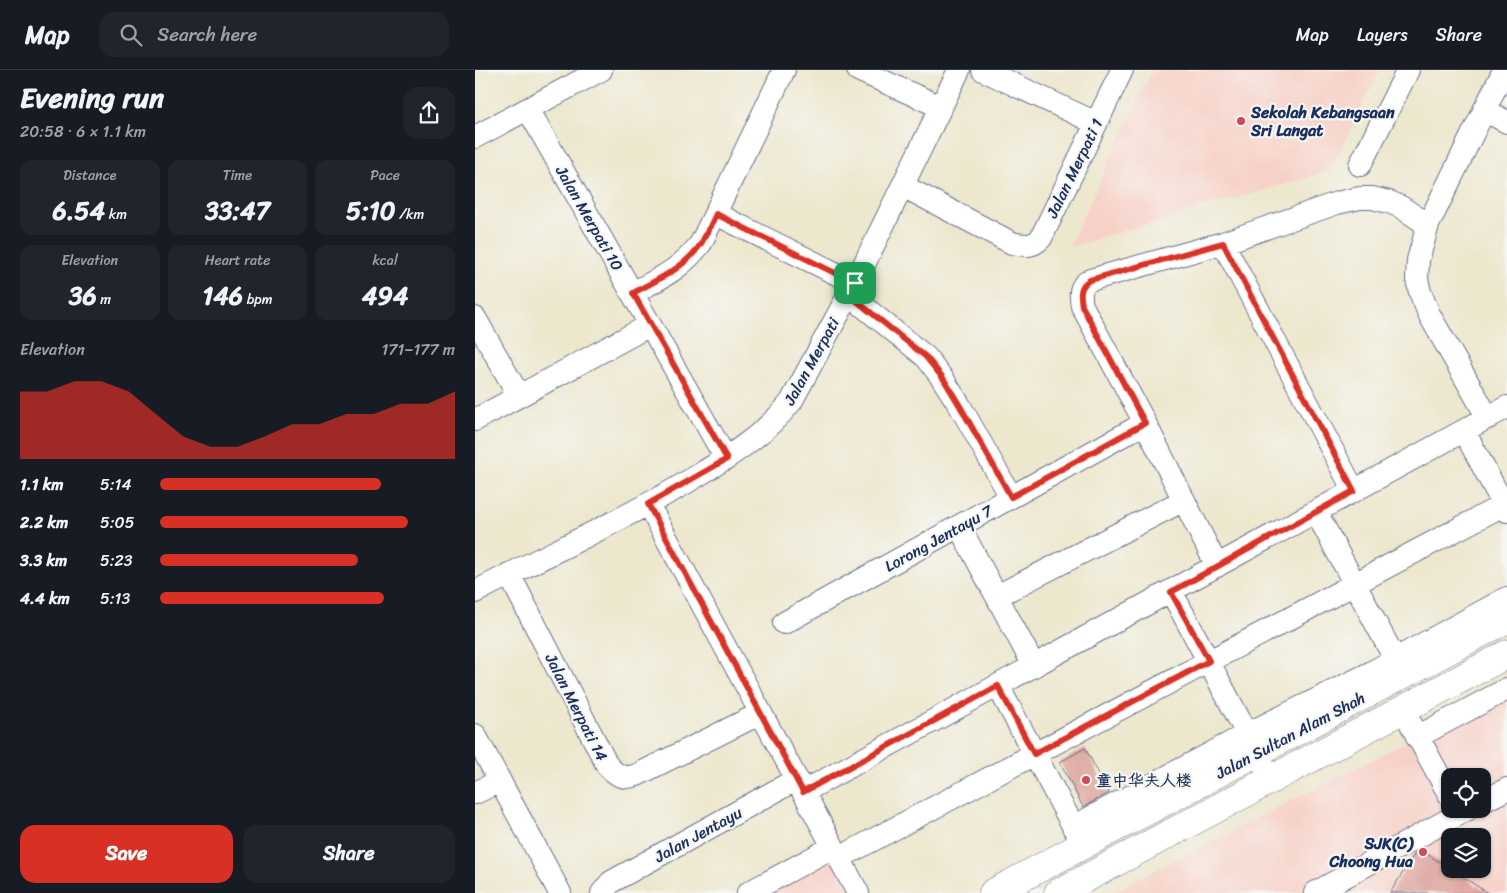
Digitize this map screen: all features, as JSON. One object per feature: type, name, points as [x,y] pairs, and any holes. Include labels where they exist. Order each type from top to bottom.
[{"type":"highway","name":"Jalan Sultan Alam Shah","points":[[993,893],[1052,862],[1078,836],[1252,743],[1507,619]]},
{"type":"highway","name":"Jalan Sultan Alam Shah","points":[[1064,892],[1271,779],[1507,654]]},
{"type":"street","points":[[475,137],[601,70]]},
{"type":"street","points":[[633,293],[677,268],[690,258],[701,243],[784,70]]},
{"type":"street","points":[[858,70],[941,107]]},
{"type":"street","name":"Jalan Merpati","points":[[475,592],[648,504],[727,459],[778,418],[791,402],[852,289],[959,70]]},
{"type":"street","points":[[983,70],[1096,123]]},
{"type":"street","name":"Jalan Merpati 1","points":[[903,186],[1012,243],[1029,246],[1035,244],[1041,238],[1122,70]]},
{"type":"street","points":[[1360,165],[1408,70]]},
{"type":"street","points":[[1497,413],[1430,316],[1420,292],[1417,278],[1419,260],[1428,225],[1504,70]]},
{"type":"street","name":"Jalan Merpati 10","points":[[528,109],[727,459]]},
{"type":"street","points":[[1484,110],[1507,122]]},
{"type":"street","points":[[1217,566],[1145,423],[1082,306],[1080,292],[1085,283],[1223,243],[1337,203],[1360,198],[1372,198],[1401,206],[1428,225]]},
{"type":"street","points":[[716,214],[852,289],[926,357],[943,378],[1011,497]]},
{"type":"street","points":[[1223,243],[1354,491]]},
{"type":"street","points":[[475,318],[519,396]]},
{"type":"street","points":[[475,420],[650,324]]},
{"type":"street","name":"Jalan Jentayu","points":[[603,893],[611,882],[998,686],[1497,413]]},
{"type":"street","name":"Lorong Jentayu 7","points":[[784,623],[1145,423]]},
{"type":"street","points":[[748,893],[836,853],[1034,754],[1506,506],[1464,431]]},
{"type":"street","points":[[997,596],[1184,500]]},
{"type":"street","points":[[648,504],[858,893]]},
{"type":"street","points":[[1316,512],[1395,659]]},
{"type":"street","points":[[959,526],[1034,666]]},
{"type":"street","name":"Jalan Merpati 14","points":[[509,574],[607,765],[615,775],[629,778],[637,775],[761,713]]},
{"type":"street","points":[[1171,592],[1271,779]]},
{"type":"street","points":[[1252,743],[1395,659],[1507,598]]},
{"type":"street","points":[[998,686],[1078,836]]},
{"type":"street","points":[[1417,737],[1507,689]]},
{"type":"street","points":[[1403,710],[1441,776]]},
{"type":"street","points":[[475,735],[560,893]]},
{"type":"street","points":[[475,793],[500,781]]},
{"type":"street","points":[[1491,797],[1507,788]]},
{"type":"street","points":[[1315,893],[1441,817]]},
{"type":"street","points":[[1052,862],[1064,892]]},
{"type":"shaded area","name":"Sekolah Kebangsaan Sri Langat","points":[[1152,70],[1380,70],[1330,171],[1069,247]]},
{"type":"shaded area","points":[[1507,691],[1507,787],[1491,796],[1491,768],[1441,768],[1441,814],[1310,893],[1110,893]]},
{"type":"shaded area","name":"SJK(C) Choong Hua","points":[[1507,795],[1507,893],[1319,893],[1441,829],[1441,878],[1491,878],[1491,828],[1444,828],[1463,818],[1491,818],[1491,803]]},
{"type":"shaded area","points":[[830,853],[852,893],[756,893]]},
{"type":"building","name":"童中华夫人楼","points":[[1085,748],[1109,793],[1083,807],[1060,762]]},
{"type":"building","points":[[1421,850],[1441,863],[1441,878],[1465,878],[1488,893],[1390,893],[1415,853]]},
{"type":"place","name":"Sekolah Kebangsaan Sri Langat","points":[[1241,121]]},
{"type":"place","name":"童中华夫人楼","points":[[1086,780]]},
{"type":"place","name":"SJK(C) Choong Hua","points":[[1423,852]]},
{"type":"route","points":[[716,214],[855,283],[848,294],[926,357],[943,378],[1011,497],[1145,423],[1082,306],[1080,292],[1085,283],[1223,243],[1354,491],[1171,592],[1209,661],[1034,754],[998,686],[803,792],[648,504],[727,459],[633,293],[677,268],[690,258],[701,243],[716,214]]}]
